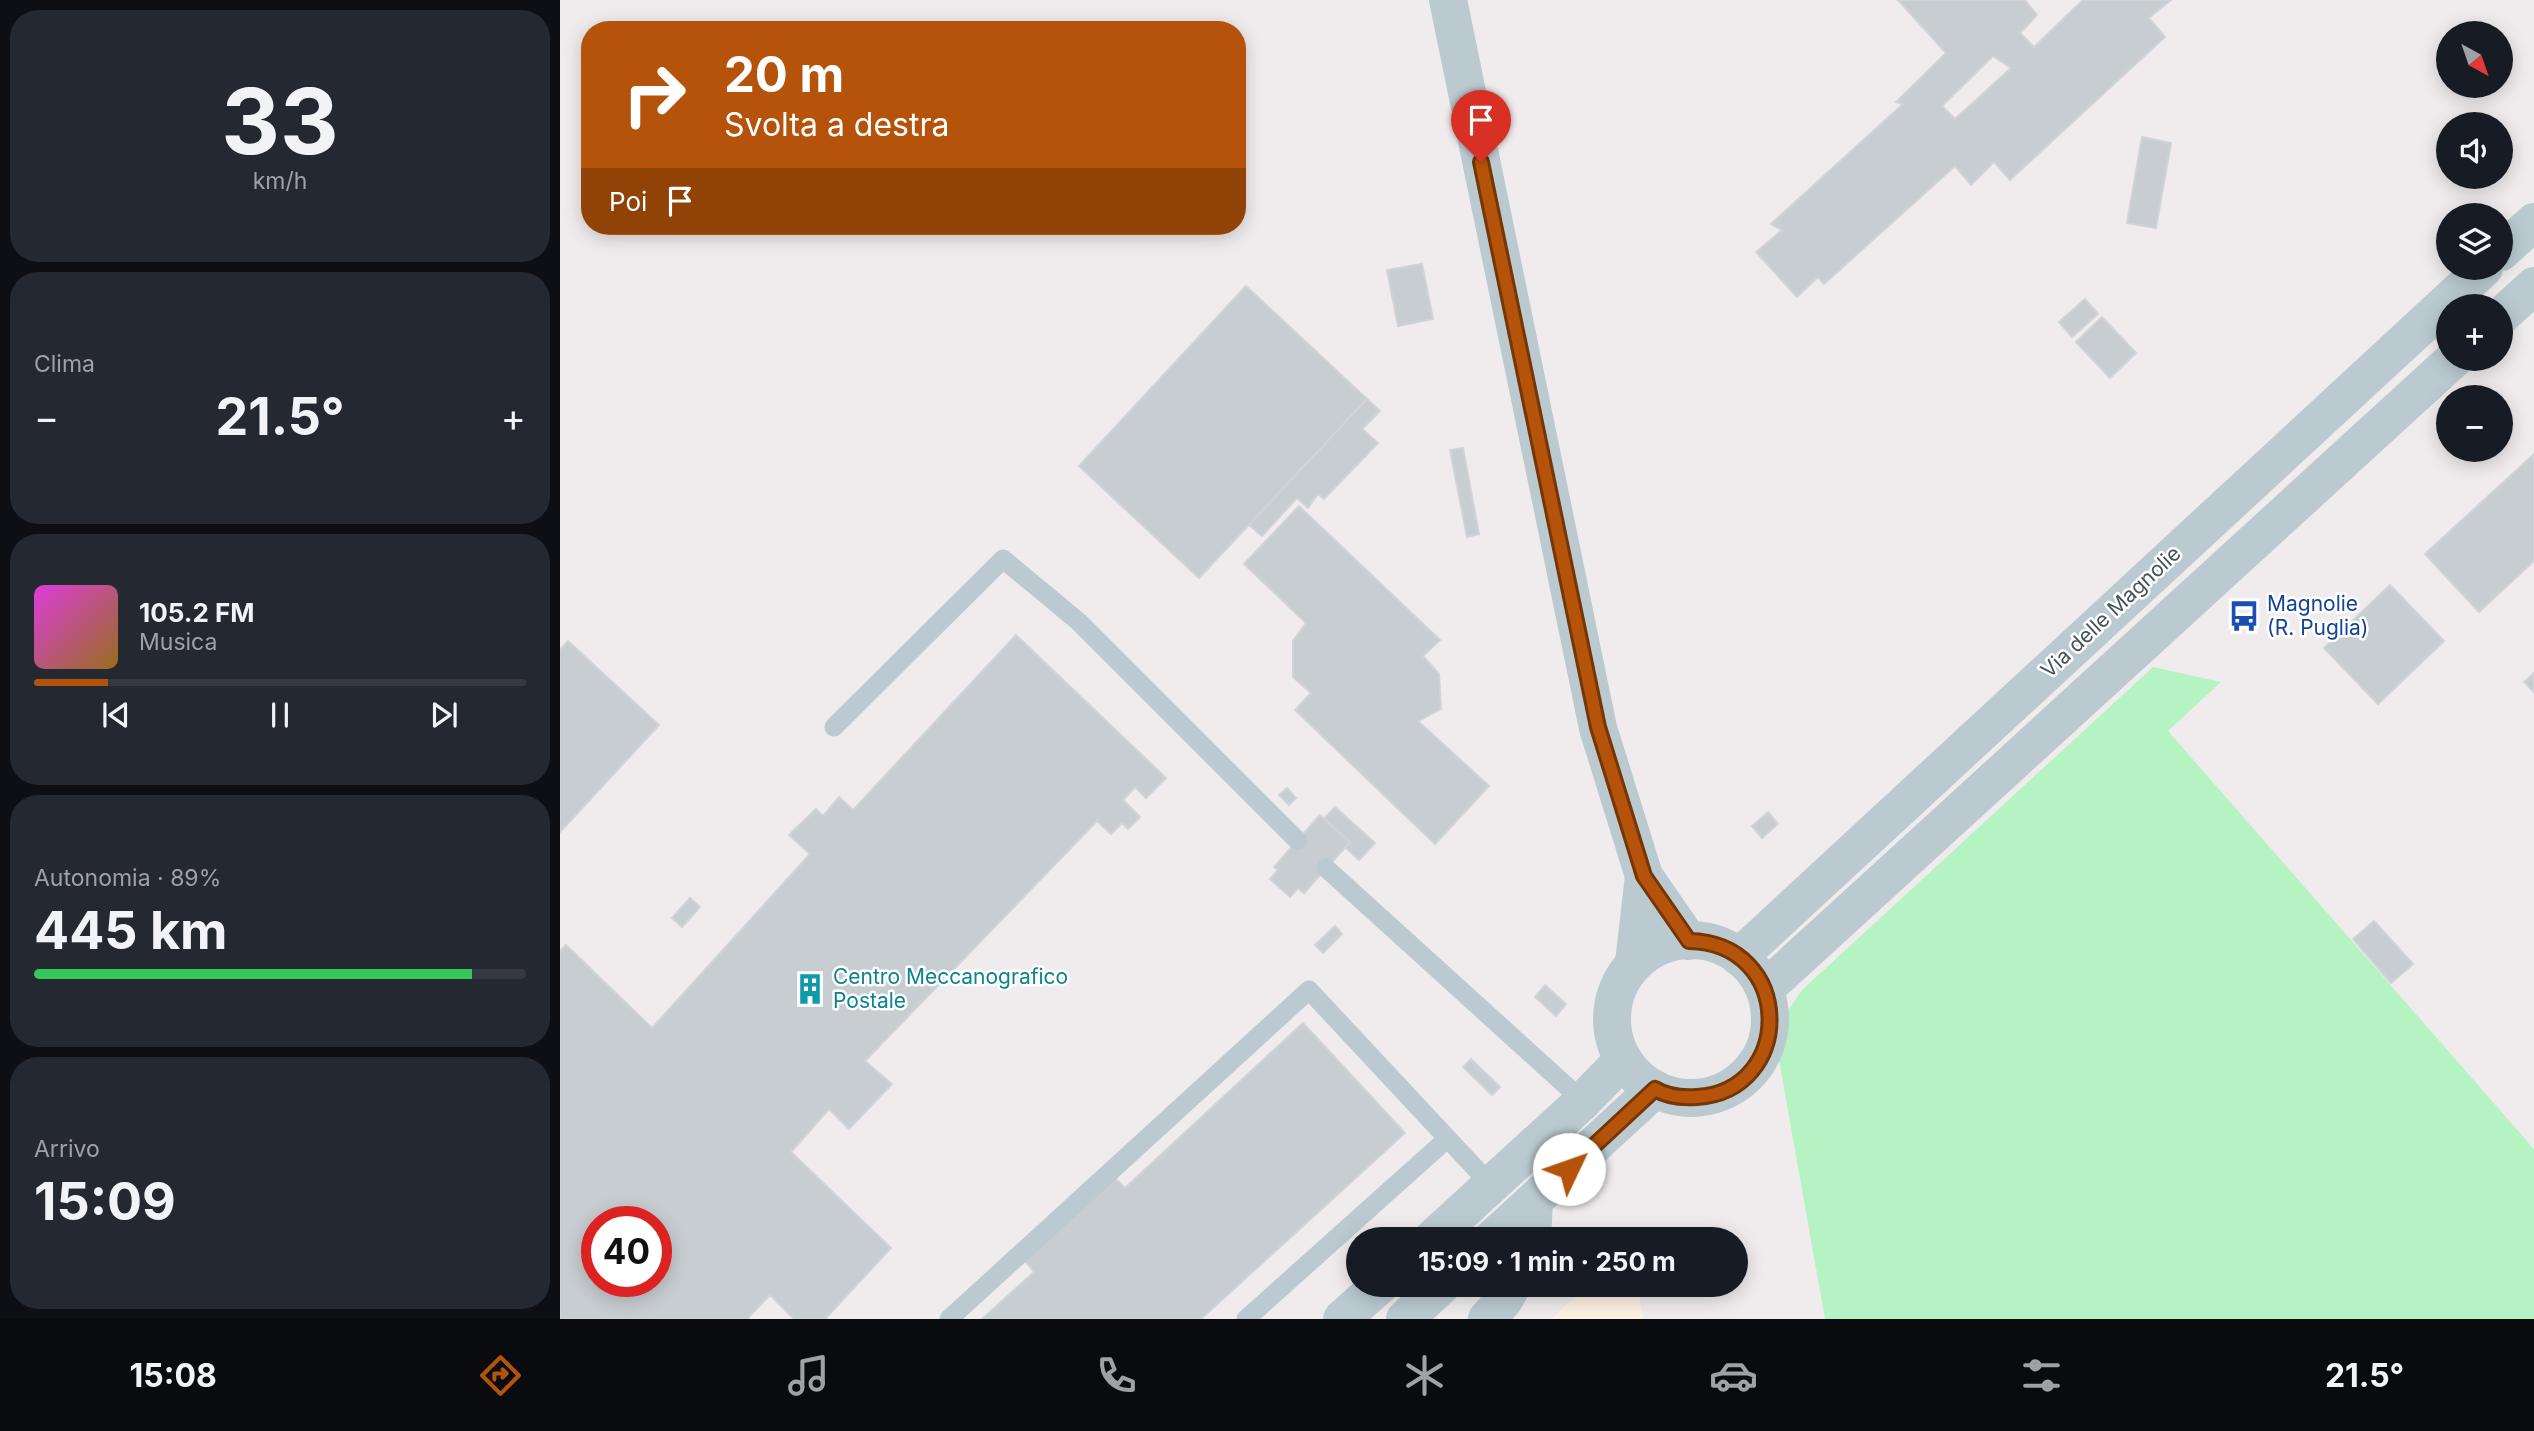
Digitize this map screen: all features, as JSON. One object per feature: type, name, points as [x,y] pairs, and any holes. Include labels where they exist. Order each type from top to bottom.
[{"type":"street","points":[[1448,0],[1598,727],[1644,876],[1689,941]]},
{"type":"street","points":[[2513,241],[2534,222]]},
{"type":"street","name":"Via delle Magnolie","points":[[1739,957],[2471,280]]},
{"type":"street","points":[[2513,305],[2534,286]]},
{"type":"street","name":"Via delle Magnolie","points":[[1765,989],[2441,371]]},
{"type":"street","points":[[1634,963],[1644,876]]},
{"type":"street","points":[[1680,940],[1707,941],[1731,950],[1739,957],[1751,967],[1765,989],[1770,1012],[1769,1034],[1761,1056],[1748,1075],[1729,1089],[1707,1097],[1685,1098],[1662,1093],[1640,1080],[1623,1060],[1613,1036],[1612,1010],[1619,984],[1634,963],[1656,948],[1680,940]]},
{"type":"street","points":[[1446,1227],[1583,1101],[1623,1060]]},
{"type":"street","points":[[1505,1227],[1655,1089]]},
{"type":"street","points":[[1533,1227],[1534,1201]]},
{"type":"street","points":[[1342,1319],[1367,1297]]},
{"type":"street","points":[[1405,1319],[1429,1297]]},
{"type":"street","points":[[1487,1319],[1506,1297]]},
{"type":"lane","points":[[834,727],[1003,558],[1079,622],[1298,841]]},
{"type":"lane","points":[[1326,868],[1583,1101]]},
{"type":"lane","points":[[949,1319],[1310,990],[1492,1186]]},
{"type":"lane","points":[[1246,1319],[1447,1139]]},
{"type":"shaded area","points":[[1575,1297],[1639,1297],[1643,1319],[1551,1319]]},
{"type":"green space","points":[[2153,667],[2221,682],[2168,731],[2534,1149],[2534,1319],[1825,1319],[1779,1060],[1787,1028],[1787,1012],[1802,990]]},
{"type":"building","points":[[1898,0],[2025,0],[2037,15],[2020,33],[2034,47],[2083,0],[2171,0],[2149,18],[2165,37],[2010,180],[1994,162],[1971,185],[1955,166],[1824,284],[1818,277],[1797,297],[1756,252],[1782,230],[1771,224],[1903,104],[1896,102],[1946,53]],"holes":[[[1993,56],[2011,68],[1955,119],[1942,106]]]},
{"type":"building","points":[[2142,137],[2171,143],[2156,228],[2127,223]]},
{"type":"building","points":[[1422,264],[1433,319],[1398,326],[1387,270]]},
{"type":"building","points":[[1246,286],[1367,399],[1199,578],[1079,466]]},
{"type":"building","points":[[2085,299],[2098,314],[2072,337],[2059,322]]},
{"type":"building","points":[[2102,317],[2136,353],[2110,378],[2076,342]]},
{"type":"building","points":[[1367,399],[1380,411],[1362,429],[1378,443],[1324,499],[1318,494],[1308,508],[1297,498],[1262,536],[1249,525]]},
{"type":"building","points":[[1463,448],[1479,534],[1467,537],[1450,450]]},
{"type":"building","points":[[2534,454],[2534,561],[2479,612],[2425,554]]},
{"type":"building","points":[[1299,506],[1440,640],[1423,656],[1439,674],[1441,709],[1418,721],[1489,786],[1435,844],[1295,710],[1311,693],[1293,677],[1293,641],[1306,623],[1244,564]]},
{"type":"building","points":[[2390,585],[2444,641],[2378,704],[2324,648]]},
{"type":"building","name":"Centro Meccanografico Postale","points":[[1016,635],[1166,778],[1146,798],[1135,787],[1123,800],[1140,817],[1128,829],[1122,823],[1111,834],[1097,821],[865,1061],[892,1084],[849,1129],[829,1109],[791,1152],[891,1248],[825,1319],[794,1319],[770,1295],[747,1319],[560,1319],[560,951],[566,945],[652,1028],[810,854],[789,835],[816,809],[823,816],[839,797],[853,810]]},
{"type":"building","points":[[568,641],[659,725],[560,832],[560,650]]},
{"type":"building","points":[[2534,673],[2534,692],[2524,682]]},
{"type":"building","points":[[1287,788],[1296,798],[1289,805],[1279,795]]},
{"type":"building","points":[[1335,807],[1375,843],[1359,860],[1345,847],[1350,842],[1324,819]]},
{"type":"building","points":[[1768,812],[1778,824],[1762,838],[1752,826]]},
{"type":"building","points":[[1320,815],[1350,842],[1304,893],[1298,888],[1290,897],[1270,879],[1278,870],[1274,867]]},
{"type":"building","points":[[690,898],[700,907],[682,927],[672,918]]},
{"type":"building","points":[[2374,921],[2413,964],[2391,983],[2353,939]]},
{"type":"building","points":[[1335,926],[1342,934],[1323,953],[1315,945]]},
{"type":"building","points":[[1545,985],[1566,1004],[1556,1016],[1535,997]]},
{"type":"building","points":[[1303,1023],[1405,1133],[1201,1319],[982,1319],[1034,1272],[1024,1260],[1115,1178],[1125,1188]]},
{"type":"building","points":[[1471,1059],[1500,1087],[1492,1095],[1463,1067]]},
{"type":"place","name":"Magnolie (R. Puglia)","points":[[2244,616]]},
{"type":"place","name":"Centro Meccanografico Postale","points":[[810,989]]},
{"type":"route","points":[[1481,162],[1598,727],[1644,876],[1689,941],[1707,941],[1731,950],[1751,967],[1765,989],[1770,1012],[1769,1034],[1761,1056],[1748,1075],[1729,1089],[1707,1097],[1685,1098],[1655,1089],[1569,1169]]}]
